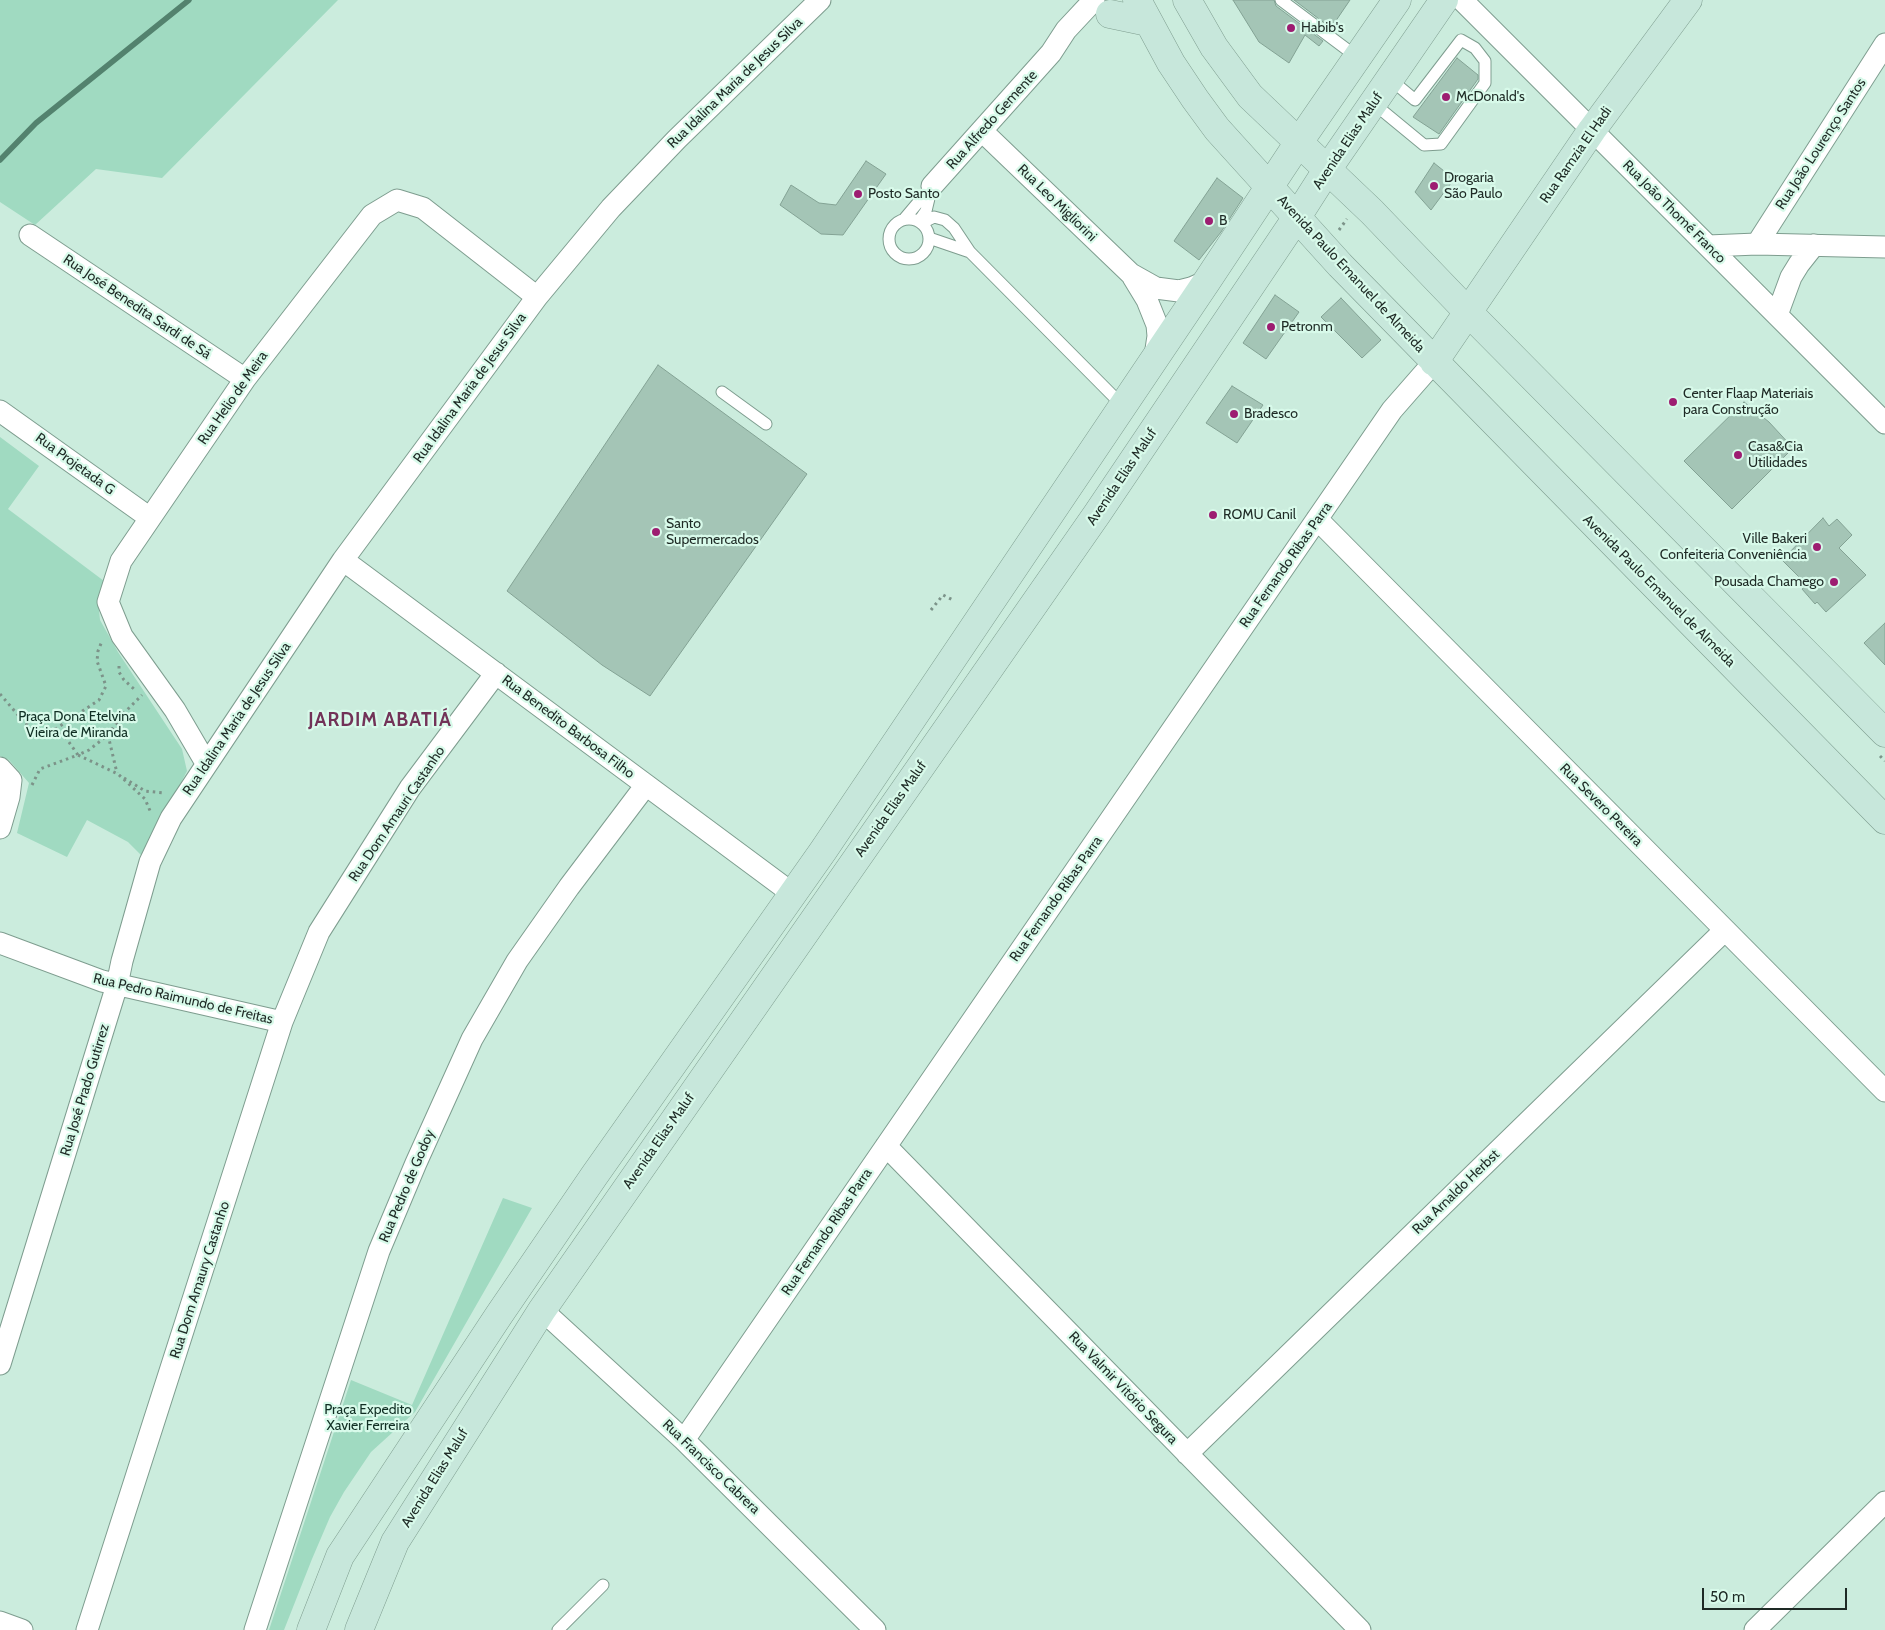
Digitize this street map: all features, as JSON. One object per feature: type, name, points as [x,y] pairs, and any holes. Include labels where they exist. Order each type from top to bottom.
[{"type":"main road","points":[[311,1630],[340,1556],[499,1315],[594,1176],[793,894],[1207,281],[1298,142],[1396,0]]},
{"type":"main road","name":"Avenida Elias Maluf","points":[[359,1630],[395,1542],[542,1310],[1098,514],[1327,170],[1444,0]]},
{"type":"main road","name":"Rua Ramzia El Hadi","points":[[1468,312],[1592,130],[1688,0]]},
{"type":"main road","points":[[1193,4],[1214,47],[1250,96],[1359,200],[1885,733]]},
{"type":"main road","points":[[1102,7],[1140,6]]},
{"type":"main road","name":"Avenida Paulo Emanuel de Almeida","points":[[1140,6],[1195,99],[1218,129],[1326,249],[1434,362],[1885,820]]},
{"type":"main road","name":"Avenida Paulo Emanuel de Almeida","points":[[1434,362],[1468,312]]},
{"type":"main road","points":[[1098,514],[1138,434],[1134,422],[1122,405]]},
{"type":"main road","points":[[499,1315],[518,1309],[542,1310]]},
{"type":"street","name":"Rua Idalina Maria de Jesus Silva","points":[[163,810],[206,763],[343,560],[537,296],[611,208],[671,145],[820,0]]},
{"type":"street","name":"Rua João Thomé Franco","points":[[1462,0],[1885,423]]},
{"type":"street","name":"Rua Alfredo Gemente","points":[[932,186],[1051,53],[1093,22],[1102,7]]},
{"type":"street","name":"Rua João Lourenço Santos","points":[[1757,244],[1885,44]]},
{"type":"street","name":"Rua Leo Migliorini","points":[[982,131],[1131,274],[1147,300],[1157,325],[1156,356]]},
{"type":"street","name":"Rua Helio de Meira","points":[[206,763],[175,710],[122,636],[108,602],[122,561],[245,380],[372,215],[397,200],[423,208],[537,296]]},
{"type":"street","name":"Rua José Benedita Sardi de Sá","points":[[30,235],[245,380]]},
{"type":"street","points":[[1708,246],[1757,244],[1885,247]]},
{"type":"street","points":[[1777,315],[1791,277],[1814,245]]},
{"type":"street","name":"Rua Leo Migliorini","points":[[1131,274],[1156,288],[1179,291],[1207,281]]},
{"type":"street","name":"Rua Fernando Ribas Parra","points":[[684,1440],[1392,410],[1434,362]]},
{"type":"street","name":"Rua Projetada G","points":[[0,411],[150,518]]},
{"type":"street","name":"Rua Severo Pereira","points":[[1317,520],[1885,1091]]},
{"type":"street","name":"Rua Benedito Barbosa Filho","points":[[343,560],[793,894]]},
{"type":"street","name":"Rua Dom Amauri Castanho","points":[[319,932],[410,788],[496,673]]},
{"type":"street","points":[[0,828],[9,797],[5,774]]},
{"type":"street","name":"Rua Pedro de Godoy","points":[[255,1630],[379,1252],[416,1163],[472,1039],[517,961],[569,887],[646,785]]},
{"type":"street","name":"Rua José Prado Gutirrez","points":[[0,1364],[117,985],[163,810]]},
{"type":"street","name":"Rua Arnaldo Herbst","points":[[1188,1454],[1725,930]]},
{"type":"street","name":"Rua Dom Amaury Castanho","points":[[88,1630],[282,1022],[319,932]]},
{"type":"street","name":"Rua Pedro Raimundo de Freitas","points":[[0,943],[102,981],[282,1022]]},
{"type":"street","name":"Rua Valmir Vitório Segura","points":[[886,1146],[1360,1630]]},
{"type":"street","name":"Rua Francisco Cabrera","points":[[542,1310],[684,1440],[875,1630]]},
{"type":"street","points":[[1756,1630],[1885,1502]]},
{"type":"street","points":[[0,1622],[22,1630]]},
{"type":"lane","points":[[1281,0],[1358,57]]},
{"type":"lane","points":[[1374,103],[1424,145],[1441,144],[1485,83],[1485,60],[1475,48],[1461,40],[1414,100],[1390,79]]},
{"type":"lane","points":[[905,218],[920,222],[927,230],[928,246],[916,258],[905,259],[896,255],[890,247],[888,238],[893,225],[905,218],[932,186]]},
{"type":"lane","points":[[920,222],[926,211],[932,186]]},
{"type":"lane","points":[[920,222],[934,217],[946,220],[954,228],[970,252],[1122,405]]},
{"type":"lane","points":[[929,238],[970,252]]},
{"type":"lane","points":[[722,392],[766,424]]},
{"type":"lane","points":[[558,1630],[603,1585]]},
{"type":"path","points":[[1326,249],[1359,200]]},
{"type":"path","points":[[931,610],[943,594],[953,600]]},
{"type":"path","points":[[0,694],[24,722],[38,732],[54,730],[98,700],[106,686],[97,661],[98,651],[103,638],[107,642]]},
{"type":"path","points":[[118,661],[119,672],[124,680],[130,687],[142,694],[146,700]]},
{"type":"path","points":[[31,788],[40,770],[89,750],[108,735],[123,714],[142,694]]},
{"type":"path","points":[[54,730],[66,738],[78,755],[118,774],[145,791],[165,793]]},
{"type":"path","points":[[108,735],[118,774],[145,799],[154,818],[163,810],[165,793],[171,786]]},
{"type":"green space","points":[[0,0],[338,0],[162,178],[96,169],[35,225],[0,202]]},
{"type":"green space","name":"Praça Dona Etelvina Vieira de Miranda","points":[[0,437],[39,466],[8,509],[104,581],[98,600],[100,620],[118,652],[182,749],[187,771],[143,857],[128,842],[87,820],[67,857],[17,833],[29,783],[9,760],[0,756]]},
{"type":"green space","name":"Praça Expedito Xavier Ferreira","points":[[503,1198],[532,1208],[415,1412],[371,1452],[344,1492],[330,1517],[284,1630],[269,1630],[351,1380],[412,1405]]},
{"type":"building","name":"Habib's","points":[[1233,0],[1274,0],[1276,6],[1323,41],[1319,46],[1305,35],[1289,63],[1259,42]]},
{"type":"building","points":[[1294,0],[1350,0],[1331,28]]},
{"type":"building","name":"McDonald's","points":[[1457,58],[1478,75],[1478,79],[1439,134],[1413,117]]},
{"type":"building","name":"Posto Santo","points":[[866,161],[886,174],[843,235],[821,234],[780,205],[791,185],[819,203],[836,205]]},
{"type":"building","name":"Drogaria São Paulo","points":[[1434,163],[1454,179],[1431,210],[1415,192]]},
{"type":"building","name":"B","points":[[1217,178],[1243,198],[1221,232],[1199,260],[1174,241]]},
{"type":"building","name":"Petronm","points":[[1275,295],[1299,312],[1266,359],[1243,343]]},
{"type":"building","name":"Petronm","points":[[1341,298],[1381,340],[1362,358],[1321,317]]},
{"type":"building","name":"Santo Supermercados","points":[[658,365],[807,474],[650,696],[602,665],[507,591]]},
{"type":"building","name":"Bradesco","points":[[1232,386],[1263,405],[1237,443],[1206,423]]},
{"type":"building","name":"Casa&Cia Utilidades","points":[[1744,402],[1769,422],[1793,448],[1732,509],[1684,461]]},
{"type":"building","points":[[1823,518],[1829,526],[1837,519],[1852,535],[1839,548],[1866,575],[1826,612],[1817,602],[1815,604],[1802,589],[1807,585],[1782,560]]},
{"type":"building","points":[[1885,623],[1885,665],[1864,643]]},
{"type":"waterway","points":[[0,160],[36,123],[189,0]]},
{"type":"place","name":"Habib's","points":[[1291,28]]},
{"type":"place","name":"McDonald's","points":[[1446,97]]},
{"type":"place","name":"Drogaria São Paulo","points":[[1434,186]]},
{"type":"place","name":"Posto Santo","points":[[858,194]]},
{"type":"place","name":"B","points":[[1209,221]]},
{"type":"place","name":"Petronm","points":[[1271,327]]},
{"type":"place","name":"Center Flaap Materiais para Construção","points":[[1673,402]]},
{"type":"place","name":"Bradesco","points":[[1234,414]]},
{"type":"place","name":"Casa&Cia Utilidades","points":[[1738,455]]},
{"type":"place","name":"ROMU Canil","points":[[1213,515]]},
{"type":"place","name":"Santo Supermercados","points":[[656,532]]},
{"type":"place","name":"Ville Bakeri Confeiteria Conveniência","points":[[1817,547]]},
{"type":"place","name":"Pousada Chamego","points":[[1834,582]]},
{"type":"district","name":"JARDIM ABATIÁ","points":[[380,720]]}]
